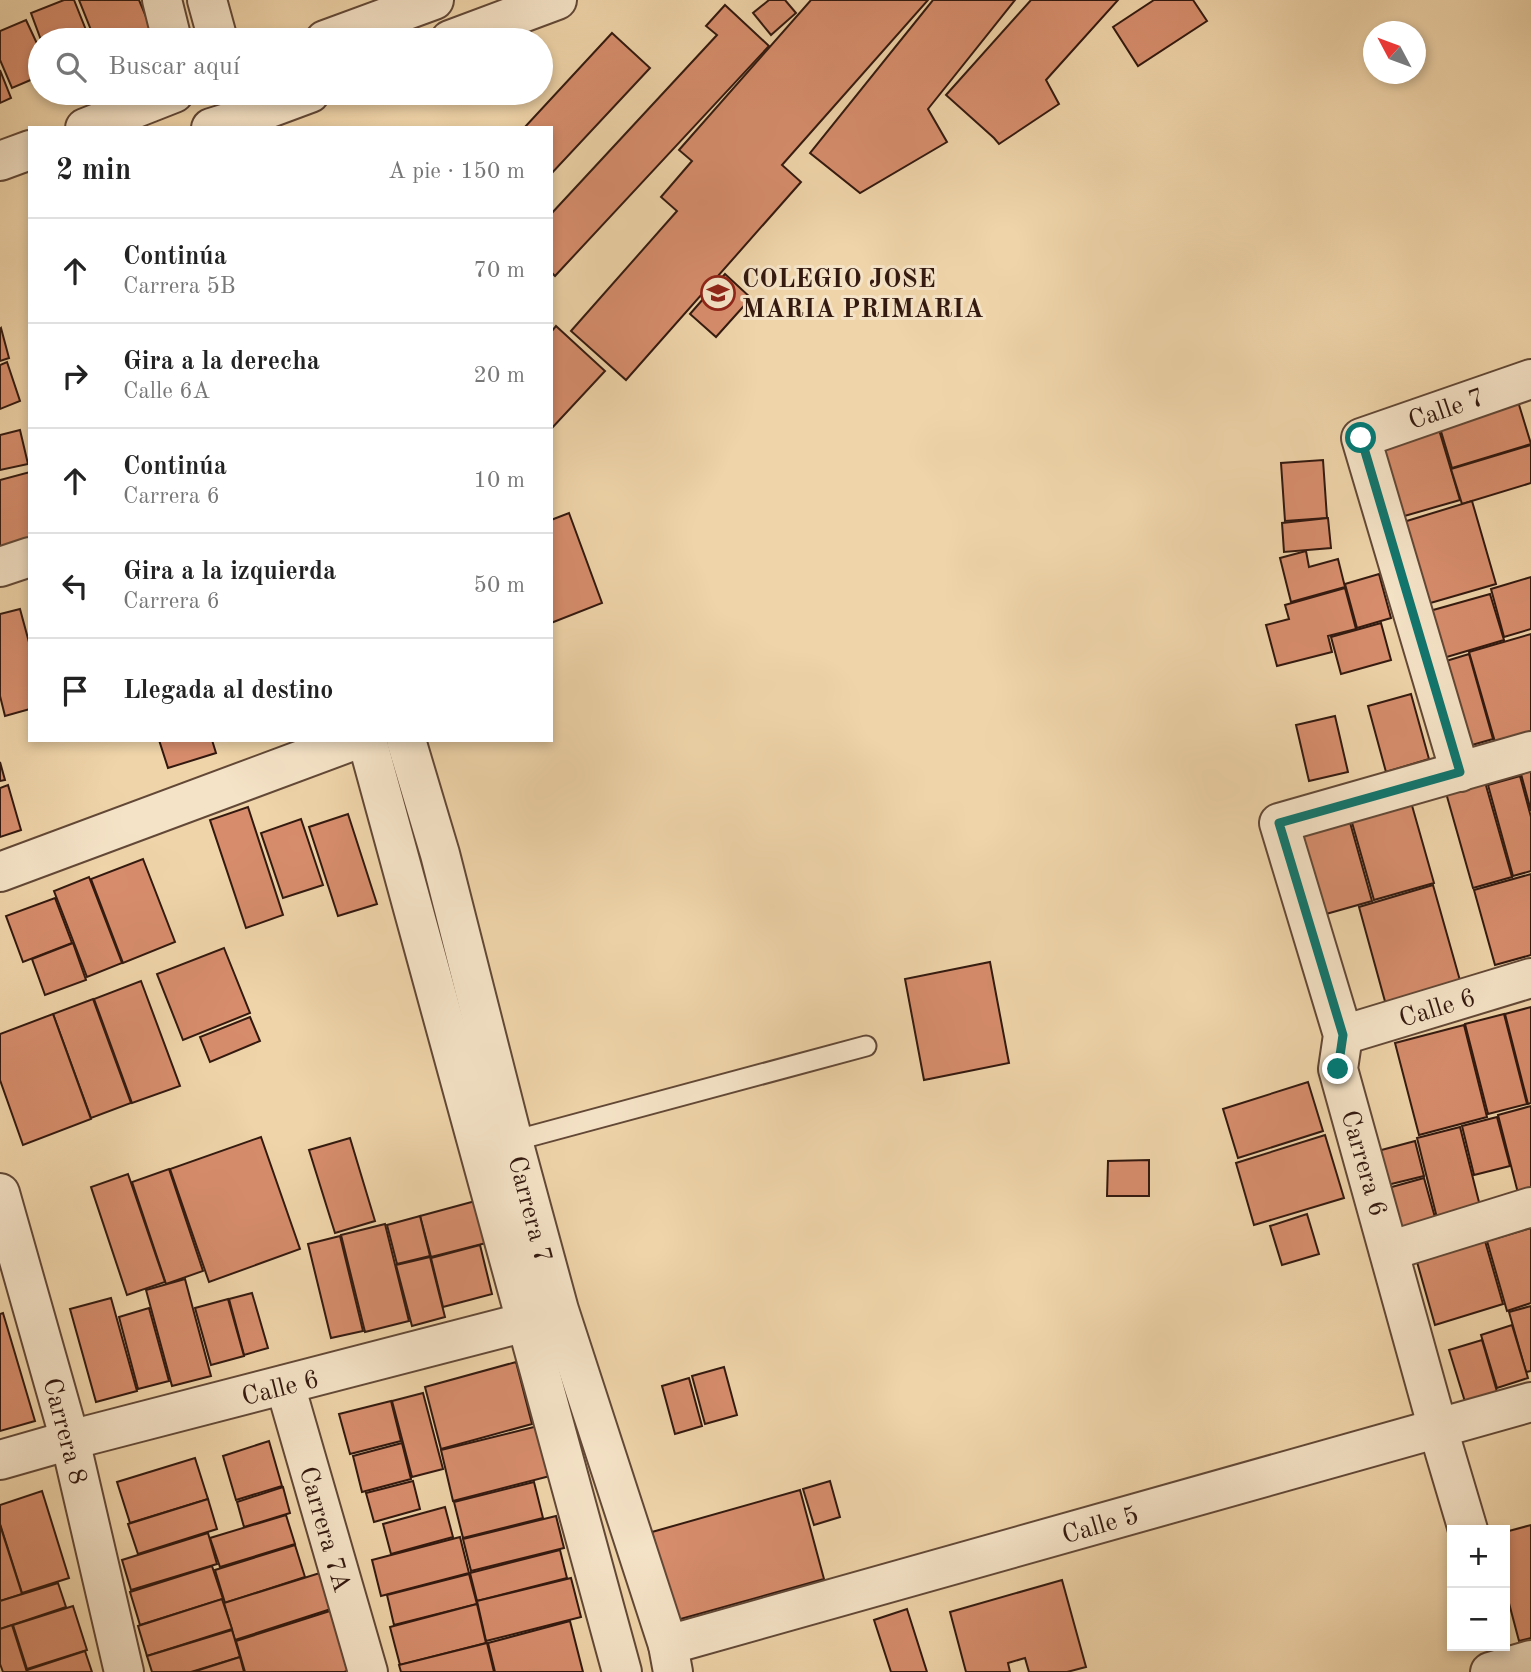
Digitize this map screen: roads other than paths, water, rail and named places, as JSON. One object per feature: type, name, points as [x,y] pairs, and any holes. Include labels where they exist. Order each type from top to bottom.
[{"type":"street","points":[[162,0],[169,28]]},
{"type":"street","points":[[207,0],[215,28]]},
{"type":"street","points":[[358,28],[434,0]]},
{"type":"street","points":[[482,28],[556,0]]},
{"type":"street","points":[[90,126],[143,105]]},
{"type":"street","points":[[191,105],[199,126]]},
{"type":"street","points":[[231,117],[270,105]]},
{"type":"street","points":[[0,161],[28,151]]},
{"type":"street","name":"Calle 7","points":[[1460,772],[1361,438],[1531,379]]},
{"type":"street","points":[[0,567],[28,557]]},
{"type":"street","points":[[0,873],[350,742]]},
{"type":"street","name":"Carrera 7","points":[[369,742],[542,1316],[671,1659]]},
{"type":"street","name":"Carrera 7","points":[[407,742],[440,854],[513,1142],[542,1316],[622,1672]]},
{"type":"street","points":[[1460,772],[1531,751]]},
{"type":"street","name":"Carrera 6","points":[[1460,772],[1279,823],[1343,1035],[1338,1069],[1467,1525]]},
{"type":"street","name":"Calle 6","points":[[1343,1035],[1531,978]]},
{"type":"street","name":"Carrera 8","points":[[0,1193],[70,1440],[124,1672]]},
{"type":"street","points":[[1389,1251],[1531,1207]]},
{"type":"street","name":"Calle 6","points":[[0,1460],[542,1316]]},
{"type":"street","name":"Carrera 7A","points":[[285,1385],[368,1672]]},
{"type":"street","name":"Calle 5","points":[[671,1659],[1531,1402]]},
{"type":"lane","points":[[513,1142],[866,1046]]},
{"type":"place","name":"COLEGIO JOSE MARIA PRIMARIA","points":[[718,293]]}]
